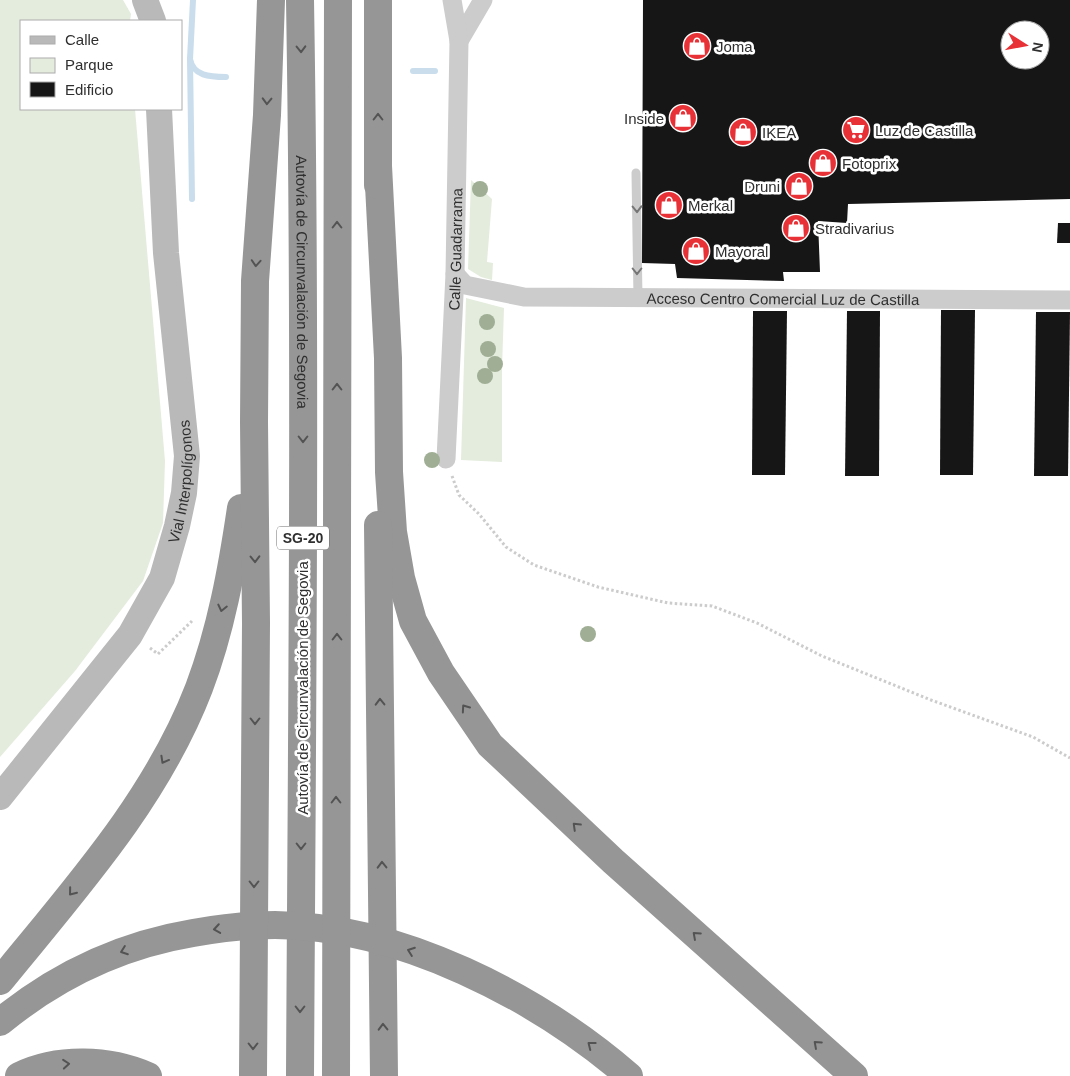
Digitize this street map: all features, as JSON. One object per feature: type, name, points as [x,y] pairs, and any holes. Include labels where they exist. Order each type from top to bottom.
[{"type":"highway","points":[[252,1076],[256,632],[255,281],[267,115],[271,0]]},
{"type":"highway","name":"Autovía de Circunvalación de Segovia","points":[[300,0],[303,252],[300,1076]]},
{"type":"highway","name":"SG-20","points":[[336,1076],[338,0]]},
{"type":"highway","points":[[378,0],[378,527],[384,1076]]},
{"type":"highway","points":[[378,166],[388,358],[389,472],[393,532],[401,578],[413,622],[441,673],[490,745],[613,861],[854,1076]]},
{"type":"highway","points":[[0,981],[105,851],[131,814],[155,777],[188,713],[208,662],[222,609],[234,554],[254,422]]},
{"type":"highway","points":[[0,1022],[35,996],[71,974],[112,955],[141,945],[170,937],[223,928],[276,925],[315,928],[359,935],[387,942],[457,968],[550,1016],[582,1038],[629,1076]]},
{"type":"highway","points":[[19,1076],[30,1070],[65,1063],[99,1063],[133,1069],[148,1076]]},
{"type":"main road","points":[[145,0],[153,20]]},
{"type":"main road","points":[[158,20],[165,0]]},
{"type":"main road","name":"Vial Interpolígonos","points":[[0,797],[130,635],[162,578],[171,550],[184,493],[187,456],[166,253],[160,110]]},
{"type":"street","name":"Calle Guadarrama","points":[[446,459],[455,274],[459,41],[452,0]]},
{"type":"street","points":[[459,41],[484,0]]},
{"type":"street","name":"Acceso Centro Comercial Luz de Castilla","points":[[455,274],[465,285],[524,297],[1070,300]]},
{"type":"lane","points":[[636,173],[638,298]]},
{"type":"path","points":[[446,459],[459,495],[479,514],[506,546],[534,565],[598,588],[668,603],[712,606],[757,623],[822,656],[922,696],[1033,737],[1070,758]]},
{"type":"path","points":[[130,635],[158,654],[192,621]]},
{"type":"green space","points":[[0,0],[123,0],[131,14],[130,20],[20,20],[20,110],[135,110],[165,461],[163,523],[143,581],[75,671],[0,757]]},
{"type":"green space","points":[[471,180],[492,199],[487,262],[493,263],[492,280],[481,277],[468,269]]},
{"type":"green space","points":[[466,298],[504,308],[502,462],[461,460]]},
{"type":"building","name":"Luz de Castilla","points":[[643,0],[1070,0],[1070,199],[848,204],[847,223],[818,221],[820,272],[783,272],[784,281],[677,278],[675,264],[642,263]]},
{"type":"building","points":[[1058,223],[1070,223],[1070,243],[1057,243]]},
{"type":"building","points":[[941,310],[975,310],[973,475],[940,475]]},
{"type":"building","points":[[753,311],[787,311],[785,475],[752,475]]},
{"type":"building","points":[[847,311],[880,311],[879,476],[845,476]]},
{"type":"building","points":[[1036,312],[1070,312],[1068,476],[1034,476]]},
{"type":"waterway","points":[[193,0],[190,59],[192,65],[198,72],[203,74],[214,77],[226,77]]},
{"type":"waterway","points":[[190,59],[192,199]]},
{"type":"waterway","points":[[413,71],[435,71]]},
{"type":"place","name":"Joma","points":[[697,46]]},
{"type":"place","name":"Inside","points":[[683,118]]},
{"type":"place","name":"Luz de Castilla","points":[[856,130]]},
{"type":"place","name":"IKEA","points":[[743,132]]},
{"type":"place","name":"Fotoprix","points":[[823,163]]},
{"type":"place","name":"Druni","points":[[799,186]]},
{"type":"place","name":"Merkal","points":[[669,205]]},
{"type":"place","name":"Stradivarius","points":[[796,228]]},
{"type":"place","name":"Mayoral","points":[[696,251]]}]
